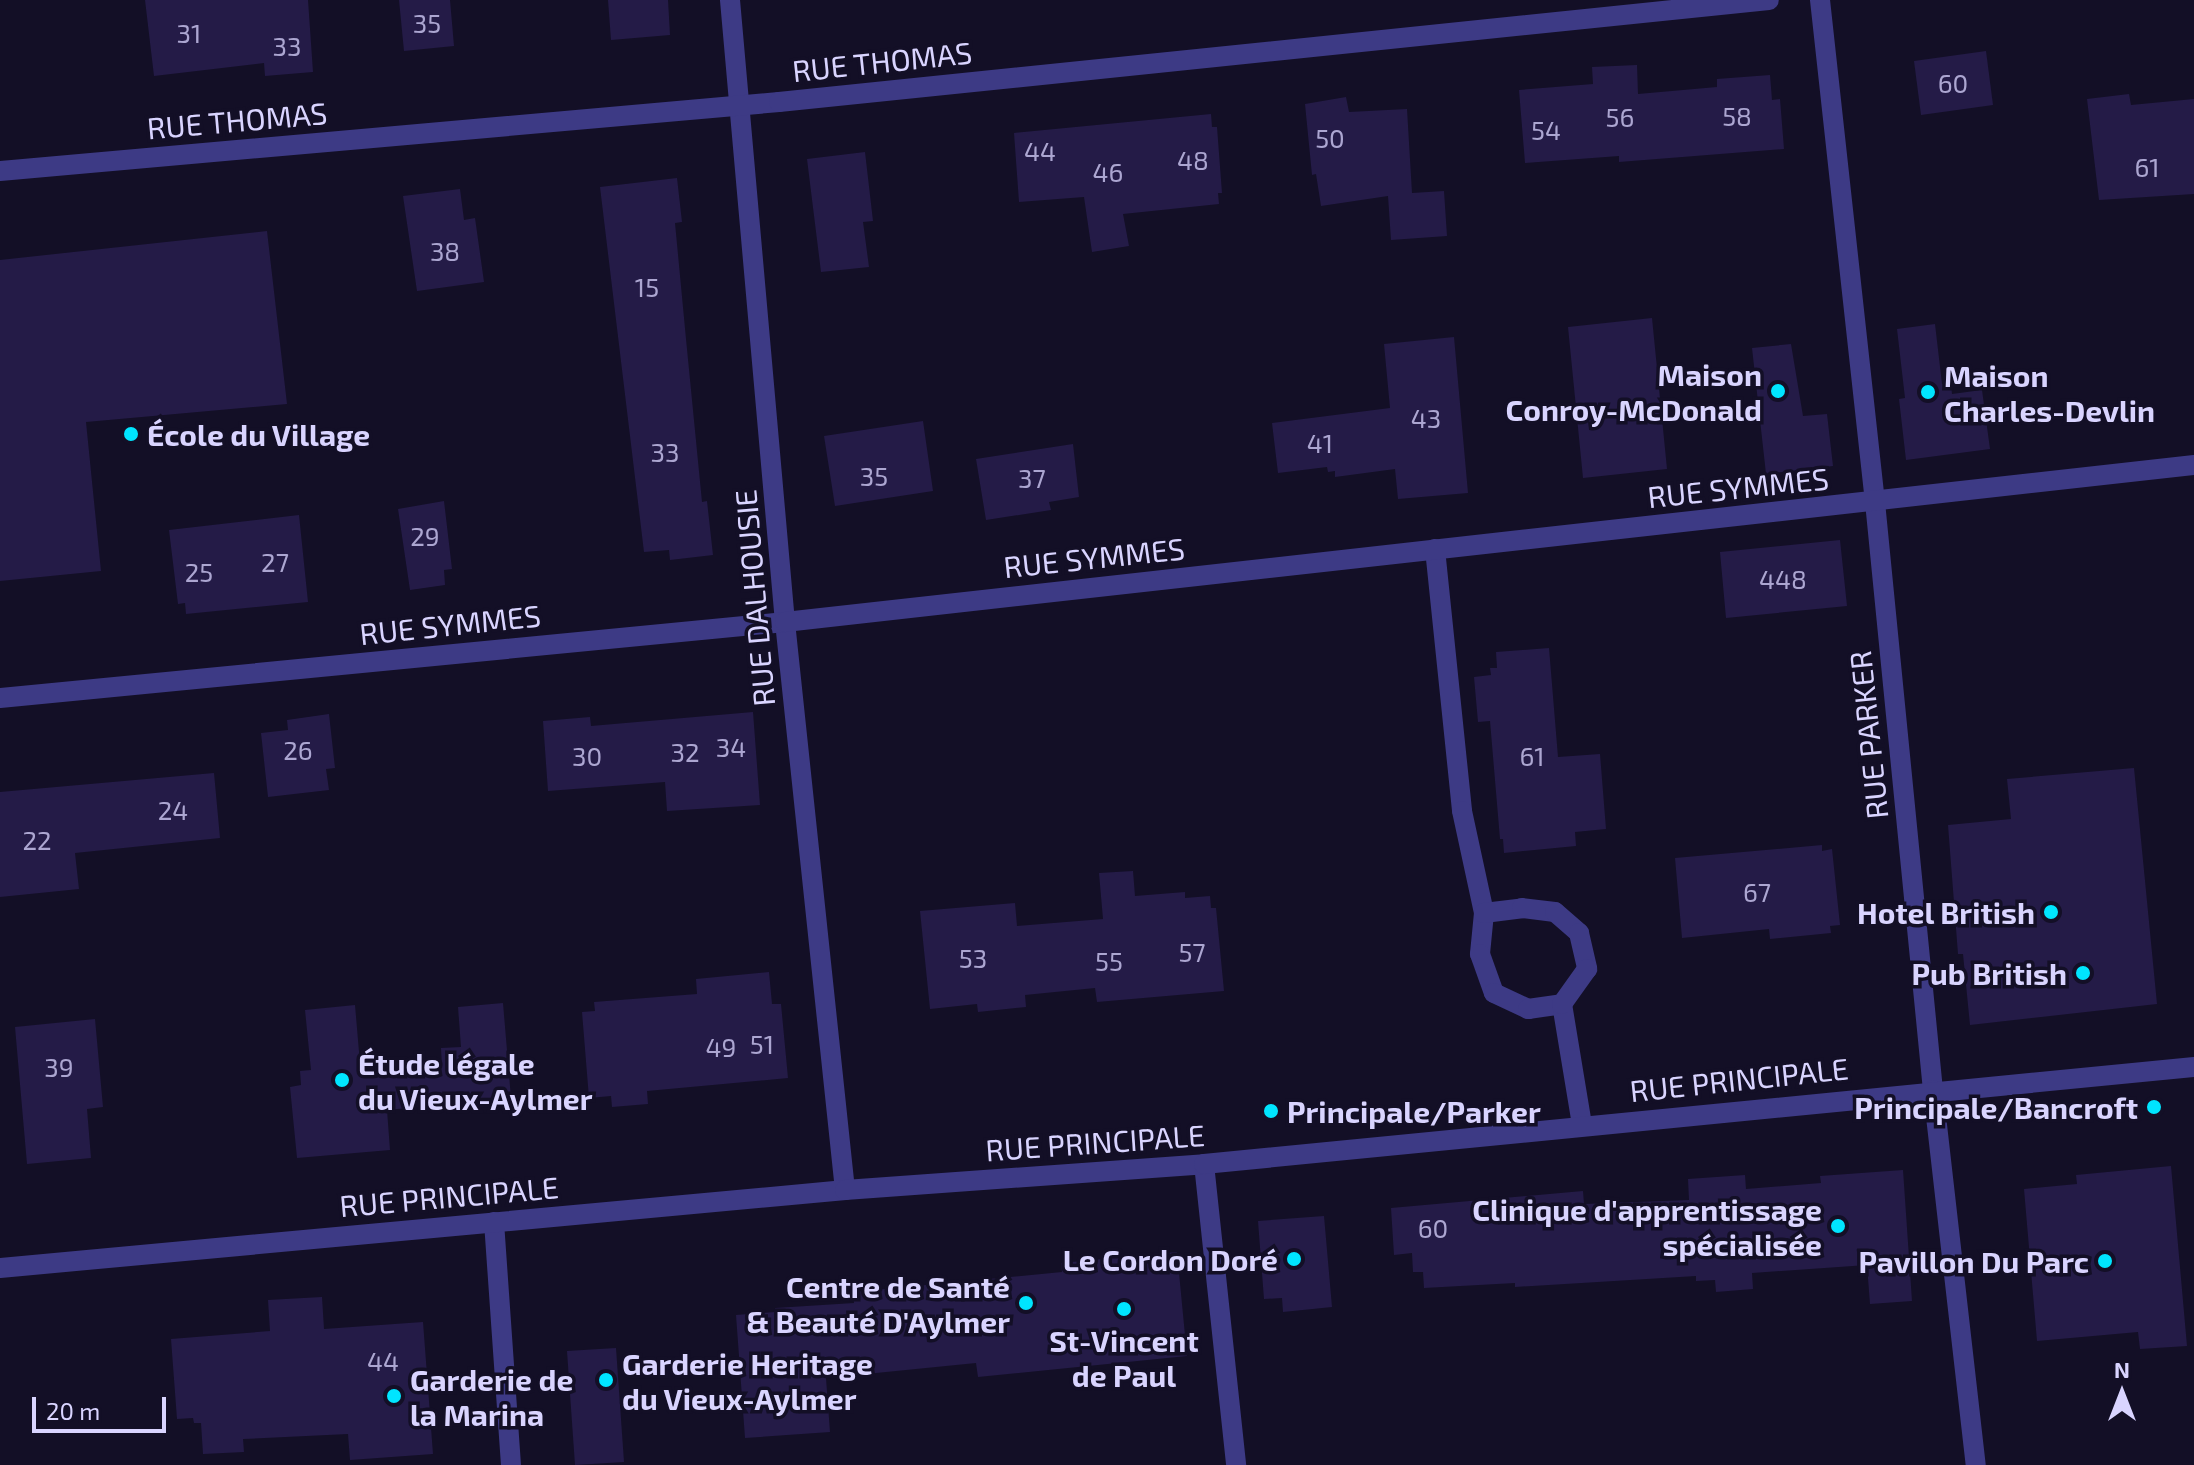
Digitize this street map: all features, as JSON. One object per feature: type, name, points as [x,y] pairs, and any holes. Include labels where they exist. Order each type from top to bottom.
[{"type":"street","name":"RUE DALHOUSIE","points":[[730,0],[785,622],[845,1190]]},
{"type":"street","name":"RUE THOMAS","points":[[0,171],[738,105],[1769,0]]},
{"type":"street","name":"RUE PARKER","points":[[1820,0],[1875,502],[1933,1090],[1976,1465]]},
{"type":"street","name":"RUE SYMMES","points":[[0,698],[785,622],[2194,465]]},
{"type":"street","points":[[1435,549],[1462,811],[1484,913],[1480,954],[1494,993],[1528,1009],[1562,1004]]},
{"type":"street","points":[[1484,913],[1522,908],[1555,912],[1579,933],[1587,969],[1562,1004],[1582,1125]]},
{"type":"street","name":"RUE PRINCIPALE","points":[[0,1268],[845,1190],[1204,1164],[1933,1090],[2194,1067]]},
{"type":"street","points":[[1204,1164],[1236,1465]]},
{"type":"street","points":[[494,1222],[511,1465]]},
{"type":"building","points":[[145,0],[308,0],[313,72],[265,76],[264,63],[154,76]]},
{"type":"building","points":[[399,0],[450,0],[454,46],[404,51]]},
{"type":"building","points":[[608,0],[668,0],[670,35],[611,40]]},
{"type":"building","points":[[1986,51],[1993,105],[1921,115],[1914,61]]},
{"type":"building","points":[[1637,65],[1638,94],[1717,87],[1717,79],[1770,75],[1772,100],[1780,99],[1784,149],[1619,162],[1619,156],[1525,163],[1519,90],[1593,84],[1592,67]]},
{"type":"building","points":[[2129,94],[2131,105],[2194,99],[2194,194],[2099,200],[2087,99]]},
{"type":"building","points":[[1346,97],[1349,112],[1407,109],[1412,193],[1444,191],[1447,236],[1391,240],[1388,196],[1321,206],[1316,174],[1312,175],[1305,104]]},
{"type":"building","points":[[1211,114],[1212,127],[1217,127],[1222,193],[1218,193],[1219,204],[1123,214],[1129,246],[1092,252],[1084,197],[1019,202],[1014,133]]},
{"type":"building","points":[[865,152],[873,221],[863,222],[869,267],[821,272],[807,159]]},
{"type":"building","points":[[677,178],[682,222],[675,223],[686,339],[702,502],[707,501],[713,555],[670,560],[669,550],[644,552],[600,187]]},
{"type":"building","points":[[460,189],[464,220],[475,218],[484,282],[417,291],[403,196]]},
{"type":"building","points":[[267,231],[287,404],[86,422],[101,571],[0,581],[0,260]]},
{"type":"building","points":[[1652,318],[1667,469],[1583,478],[1568,327]]},
{"type":"building","name":"Maison Charles-Devlin","points":[[1935,324],[1942,384],[1951,384],[1952,394],[1982,390],[1990,449],[1906,460],[1899,399],[1905,398],[1897,329]]},
{"type":"building","points":[[1454,337],[1468,493],[1398,499],[1395,469],[1335,477],[1335,471],[1328,472],[1327,467],[1278,473],[1272,423],[1390,408],[1384,344]]},
{"type":"building","name":"Maison Conroy-McDonald","points":[[1791,344],[1803,416],[1827,414],[1833,466],[1766,474],[1752,348]]},
{"type":"building","points":[[923,421],[933,491],[835,506],[824,436]]},
{"type":"building","points":[[1073,444],[1079,497],[1049,502],[1051,510],[986,520],[976,459]]},
{"type":"building","points":[[444,501],[452,569],[444,570],[445,585],[410,590],[398,509]]},
{"type":"building","points":[[299,515],[308,602],[186,614],[185,603],[178,604],[169,530]]},
{"type":"building","points":[[1840,540],[1847,606],[1726,618],[1720,552]]},
{"type":"building","points":[[1549,648],[1558,757],[1600,754],[1606,829],[1575,832],[1576,846],[1504,853],[1503,839],[1500,839],[1490,721],[1478,722],[1474,677],[1491,675],[1490,668],[1497,668],[1496,652]]},
{"type":"building","points":[[753,712],[760,805],[667,811],[665,782],[548,791],[543,721],[590,717],[591,726]]},
{"type":"building","points":[[329,714],[335,768],[326,769],[329,790],[268,797],[261,733],[288,730],[287,720]]},
{"type":"building","name":"Hotel British","points":[[2134,768],[2157,1004],[1970,1025],[1963,954],[1958,954],[1948,825],[2011,819],[2007,779]]},
{"type":"building","points":[[214,773],[220,838],[75,853],[79,889],[0,897],[0,792]]},
{"type":"building","points":[[1822,845],[1822,851],[1832,849],[1840,925],[1830,926],[1831,933],[1770,939],[1769,929],[1682,938],[1675,858]]},
{"type":"building","points":[[1133,871],[1135,896],[1185,892],[1185,898],[1210,896],[1211,908],[1216,908],[1224,991],[1097,1002],[1095,988],[1025,995],[1026,1007],[978,1012],[977,1004],[930,1009],[920,911],[1015,903],[1017,926],[1103,919],[1099,873]]},
{"type":"building","points":[[769,972],[772,1004],[781,1004],[788,1078],[647,1091],[648,1104],[612,1107],[611,1096],[589,1098],[582,1012],[595,1011],[594,1002],[697,994],[696,979]]},
{"type":"building","points":[[503,1003],[511,1098],[387,1110],[390,1150],[297,1158],[290,1087],[301,1085],[300,1071],[311,1070],[305,1010],[355,1005],[361,1075],[442,1067],[441,1048],[461,1047],[458,1007]]},
{"type":"building","points":[[95,1019],[103,1107],[87,1109],[91,1158],[27,1164],[15,1027]]},
{"type":"building","name":"Pavillon Du Parc","points":[[2171,1166],[2187,1346],[2140,1349],[2138,1332],[2037,1341],[2024,1189],[2077,1184],[2076,1175]]},
{"type":"building","points":[[1903,1170],[1912,1301],[1870,1304],[1867,1265],[1752,1273],[1753,1289],[1716,1292],[1715,1280],[1696,1281],[1696,1276],[1515,1287],[1515,1283],[1424,1288],[1423,1272],[1413,1272],[1412,1253],[1394,1255],[1391,1208],[1583,1191],[1584,1204],[1689,1200],[1688,1179],[1745,1175],[1746,1189],[1821,1183],[1820,1176]]},
{"type":"building","name":"Le Cordon Doré","points":[[1324,1216],[1332,1307],[1283,1312],[1282,1298],[1264,1299],[1258,1221]]},
{"type":"building","points":[[1177,1252],[1187,1356],[978,1377],[976,1363],[826,1378],[830,1432],[745,1438],[736,1315],[775,1312],[775,1308],[854,1303],[853,1292],[1062,1272],[1061,1263]]},
{"type":"building","points":[[322,1297],[324,1329],[423,1322],[433,1454],[350,1460],[348,1434],[243,1439],[244,1452],[203,1454],[201,1423],[194,1423],[193,1418],[177,1419],[171,1339],[270,1331],[268,1300]]},
{"type":"building","points":[[616,1348],[624,1462],[575,1465],[567,1351]]},
{"type":"place","name":"Maison Conroy-McDonald","points":[[1778,391]]},
{"type":"place","name":"Maison Charles-Devlin","points":[[1928,392]]},
{"type":"place","name":"École du Village","points":[[131,434]]},
{"type":"place","name":"Hotel British","points":[[2051,912]]},
{"type":"place","name":"Pub British","points":[[2083,973]]},
{"type":"place","name":"Étude légale du Vieux-Aylmer","points":[[342,1080]]},
{"type":"place","name":"Principale/Bancroft","points":[[2154,1107]]},
{"type":"place","name":"Principale/Parker","points":[[1271,1111]]},
{"type":"place","name":"Clinique d'apprentissage spécialisée","points":[[1838,1226]]},
{"type":"place","name":"Le Cordon Doré","points":[[1294,1259]]},
{"type":"place","name":"Pavillon Du Parc","points":[[2105,1261]]},
{"type":"place","name":"Centre de Santé & Beauté D'Aylmer","points":[[1026,1303]]},
{"type":"place","name":"St-Vincent de Paul","points":[[1124,1309]]},
{"type":"place","name":"Garderie Heritage du Vieux-Aylmer","points":[[606,1380]]},
{"type":"place","name":"Garderie de la Marina","points":[[394,1396]]}]
